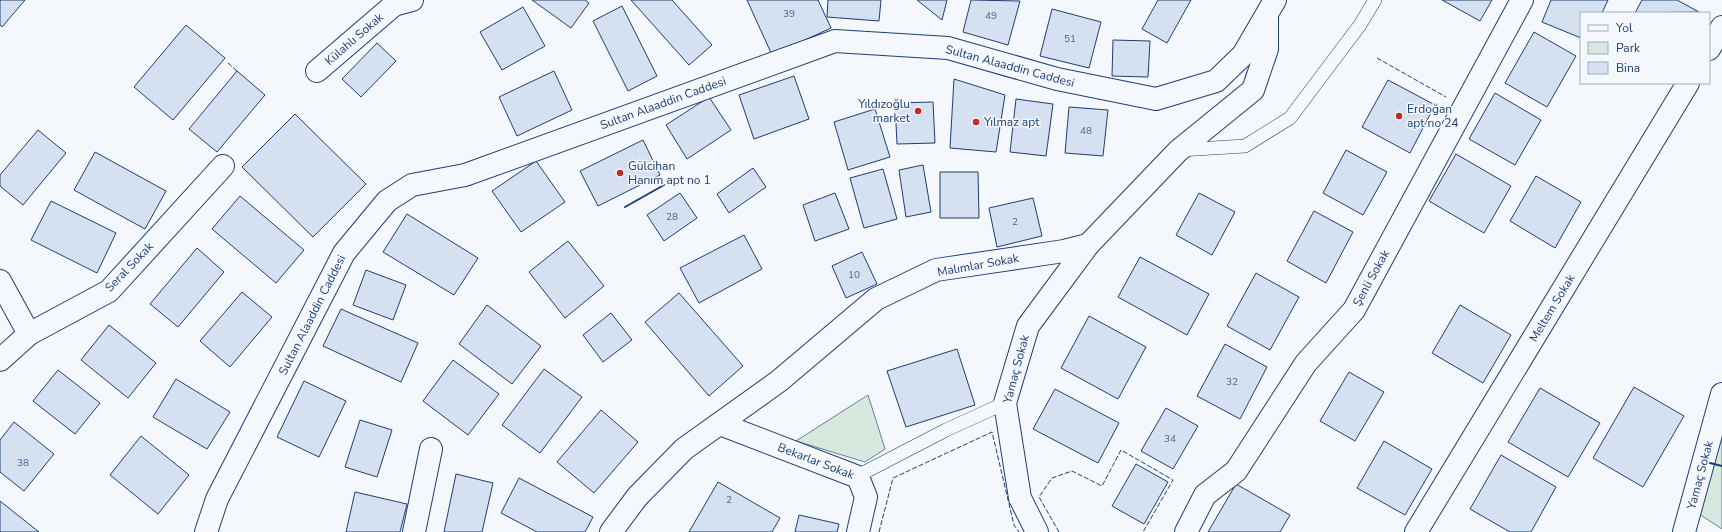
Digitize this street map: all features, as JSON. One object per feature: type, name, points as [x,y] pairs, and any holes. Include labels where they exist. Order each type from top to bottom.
[{"type":"street","name":"Külahlı Sokak","points":[[317,71],[394,5],[412,0]]},
{"type":"street","name":"Şenli Sokak","points":[[1186,532],[1205,496],[1236,471],[1306,363],[1354,310],[1522,0]]},
{"type":"street","points":[[1088,245],[1178,151],[1253,90],[1267,49],[1271,8]]},
{"type":"street","name":"Sultan Alaaddin Caddesi","points":[[206,532],[217,499],[344,252],[387,202],[412,185],[465,175],[835,41],[948,48],[1057,79],[1156,99],[1216,81],[1243,55],[1271,8]]},
{"type":"street","points":[[1710,47],[1722,27]]},
{"type":"street","name":"Meltem Sokak","points":[[1416,532],[1687,84]]},
{"type":"street","name":"Seral Sokak","points":[[0,360],[29,334],[109,290],[223,166]]},
{"type":"street","name":"Yamaç Sokak","points":[[1036,532],[1020,498],[1004,403],[1028,326],[1088,245]]},
{"type":"street","name":"Malımlar Sokak","points":[[611,532],[637,497],[684,449],[779,381],[876,299],[936,270],[1064,251],[1088,245]]},
{"type":"street","points":[[0,281],[29,334]]},
{"type":"street","name":"Yamaç Sokak","points":[[1684,532],[1722,394]]},
{"type":"street","name":"Bekarlar Sokak","points":[[720,424],[858,477],[866,497],[858,532]]},
{"type":"street","points":[[414,532],[431,448]]},
{"type":"lane","points":[[1178,151],[1245,146],[1290,118],[1360,25],[1375,0]]},
{"type":"lane","points":[[858,477],[946,430],[1004,403]]},
{"type":"green space","points":[[868,395],[885,449],[865,462],[796,441]]},
{"type":"green space","points":[[1722,416],[1722,529],[1693,510]]},
{"type":"building","points":[[0,0],[25,0],[2,27],[0,25]]},
{"type":"building","points":[[532,0],[585,0],[589,3],[571,28]]},
{"type":"building","points":[[631,0],[672,0],[712,45],[689,65]]},
{"type":"building","points":[[747,0],[818,0],[831,28],[772,55]]},
{"type":"building","points":[[828,0],[881,0],[879,21],[827,17]]},
{"type":"building","points":[[917,0],[947,0],[942,20]]},
{"type":"building","points":[[971,0],[1020,1],[1008,45],[963,32]]},
{"type":"building","points":[[1158,0],[1191,0],[1167,43],[1142,29]]},
{"type":"building","points":[[1442,0],[1492,0],[1480,21]]},
{"type":"building","points":[[1551,0],[1608,0],[1602,12],[1580,12],[1580,38],[1542,22]]},
{"type":"building","points":[[1642,0],[1677,0],[1699,12],[1636,12]]},
{"type":"building","points":[[622,6],[657,76],[628,91],[593,21]]},
{"type":"building","points":[[523,7],[545,46],[502,70],[480,32]]},
{"type":"building","points":[[1052,9],[1101,22],[1089,68],[1040,56]]},
{"type":"building","points":[[186,25],[225,58],[173,120],[134,87]]},
{"type":"building","points":[[1534,32],[1576,56],[1547,107],[1505,83]]},
{"type":"building","points":[[1113,40],[1150,41],[1148,77],[1112,76]]},
{"type":"building","points":[[377,43],[396,61],[361,97],[342,79]]},
{"type":"building","points":[[237,71],[265,95],[217,152],[189,129]]},
{"type":"building","points":[[554,71],[572,110],[517,136],[499,97]]},
{"type":"building","points":[[794,76],[809,119],[754,139],[739,95]]},
{"type":"building","name":"Yılmaz apt","points":[[954,79],[1005,95],[996,152],[950,148]]},
{"type":"building","name":"Erdoğan apt no 24","points":[[1388,80],[1435,105],[1410,153],[1362,127]]},
{"type":"building","points":[[1495,93],[1541,120],[1515,165],[1469,139]]},
{"type":"building","points":[[709,97],[731,130],[687,159],[666,125]]},
{"type":"building","points":[[1016,99],[1053,104],[1046,156],[1010,152]]},
{"type":"building","points":[[933,102],[935,143],[897,144],[895,103]]},
{"type":"building","points":[[1069,107],[1108,110],[1103,156],[1065,153]]},
{"type":"building","points":[[875,109],[890,157],[848,170],[834,122]]},
{"type":"building","points":[[295,114],[366,184],[313,237],[242,167]]},
{"type":"building","points":[[38,130],[66,153],[23,205],[0,186],[0,175]]},
{"type":"building","name":"Gülcihan Hanım apt no 1","points":[[643,140],[660,175],[598,206],[580,171]]},
{"type":"building","points":[[1346,150],[1387,172],[1363,215],[1323,193]]},
{"type":"building","points":[[95,152],[166,191],[145,229],[74,190]]},
{"type":"building","points":[[1456,154],[1511,186],[1484,233],[1429,201]]},
{"type":"building","points":[[536,161],[565,202],[521,232],[492,191]]},
{"type":"building","points":[[923,165],[931,212],[906,217],[899,170]]},
{"type":"building","points":[[753,168],[766,187],[729,213],[717,194]]},
{"type":"building","points":[[883,169],[897,219],[864,228],[850,178]]},
{"type":"building","points":[[940,172],[978,172],[979,218],[940,218]]},
{"type":"building","points":[[1536,176],[1581,202],[1555,248],[1510,221]]},
{"type":"building","points":[[680,193],[697,218],[664,241],[647,215]]},
{"type":"building","points":[[835,193],[849,229],[815,241],[803,205]]},
{"type":"building","points":[[1199,193],[1235,212],[1212,255],[1176,235]]},
{"type":"building","points":[[240,196],[304,250],[276,283],[212,229]]},
{"type":"building","points":[[1033,198],[1042,236],[997,247],[989,208]]},
{"type":"building","points":[[51,201],[116,233],[97,273],[31,240]]},
{"type":"building","points":[[1314,211],[1353,232],[1326,283],[1287,261]]},
{"type":"building","points":[[407,214],[478,258],[454,295],[383,252]]},
{"type":"building","points":[[744,235],[762,269],[699,303],[680,268]]},
{"type":"building","points":[[568,241],[604,286],[565,318],[529,272]]},
{"type":"building","points":[[197,248],[224,272],[178,327],[150,304]]},
{"type":"building","points":[[862,252],[877,284],[846,298],[832,266]]},
{"type":"building","points":[[1140,257],[1209,294],[1187,335],[1118,297]]},
{"type":"building","points":[[366,270],[406,285],[393,320],[353,305]]},
{"type":"building","points":[[1256,273],[1299,297],[1270,350],[1227,326]]},
{"type":"building","points":[[242,292],[272,317],[230,367],[200,341]]},
{"type":"building","points":[[679,293],[743,366],[709,396],[645,322]]},
{"type":"building","points":[[487,305],[541,346],[512,384],[459,344]]},
{"type":"building","points":[[1460,305],[1511,335],[1483,383],[1432,353]]},
{"type":"building","points":[[341,309],[418,343],[401,382],[323,346]]},
{"type":"building","points":[[611,313],[632,340],[603,362],[583,335]]},
{"type":"building","points":[[1089,316],[1146,347],[1118,399],[1061,368]]},
{"type":"building","points":[[109,325],[156,363],[128,398],[81,360]]},
{"type":"building","points":[[1225,344],[1267,367],[1240,419],[1197,396]]},
{"type":"building","points":[[957,349],[975,405],[906,427],[887,371]]},
{"type":"building","points":[[453,360],[499,394],[468,435],[423,401]]},
{"type":"building","points":[[544,369],[582,397],[540,453],[502,425]]},
{"type":"building","points":[[58,370],[100,403],[75,434],[33,401]]},
{"type":"building","points":[[1349,372],[1384,392],[1355,441],[1320,421]]},
{"type":"building","points":[[176,379],[230,412],[207,449],[153,417]]},
{"type":"building","points":[[304,381],[346,401],[319,457],[277,437]]},
{"type":"building","points":[[1634,387],[1684,416],[1643,487],[1593,458]]},
{"type":"building","points":[[1540,388],[1600,423],[1568,477],[1508,442]]},
{"type":"building","points":[[1055,389],[1119,423],[1098,463],[1033,429]]},
{"type":"building","points":[[1166,408],[1198,426],[1173,469],[1141,451]]},
{"type":"building","points":[[601,410],[638,442],[594,493],[557,462]]},
{"type":"building","points":[[360,420],[392,430],[377,477],[345,467]]},
{"type":"building","points":[[14,422],[54,454],[24,491],[0,472],[0,440]]},
{"type":"building","points":[[141,436],[189,475],[158,514],[110,475]]},
{"type":"building","points":[[1384,441],[1432,469],[1405,515],[1357,488]]},
{"type":"building","points":[[1501,455],[1556,487],[1531,532],[1510,532],[1470,509]]},
{"type":"building","points":[[1136,464],[1168,482],[1144,524],[1112,506]]},
{"type":"building","points":[[456,474],[493,483],[482,532],[444,532]]},
{"type":"building","points":[[519,478],[593,517],[585,532],[537,532],[501,513]]},
{"type":"building","points":[[718,482],[780,518],[772,532],[689,532]]},
{"type":"building","points":[[1236,484],[1290,515],[1280,532],[1208,532]]},
{"type":"building","points":[[355,492],[407,504],[400,532],[346,532]]},
{"type":"building","points":[[0,501],[39,532],[0,532]]},
{"type":"building","points":[[799,515],[839,524],[837,532],[795,532]]},
{"type":"fence","points":[[1377,58],[1446,97]]},
{"type":"fence","points":[[228,63],[237,71]]},
{"type":"fence","points":[[879,532],[893,478],[992,432],[1014,525],[1019,532]]},
{"type":"fence","points":[[1059,532],[1039,497],[1052,478],[1072,471],[1102,486],[1121,450],[1173,480],[1143,532]]},
{"type":"wall","points":[[625,207],[664,185]]},
{"type":"wall","points":[[1710,463],[1722,466]]},
{"type":"place","name":"Yıldızoğlu market","points":[[918,111]]},
{"type":"place","name":"Erdoğan apt no 24","points":[[1399,116]]},
{"type":"place","name":"Yılmaz apt","points":[[976,122]]},
{"type":"place","name":"Gülcihan Hanım apt no 1","points":[[620,173]]}]
